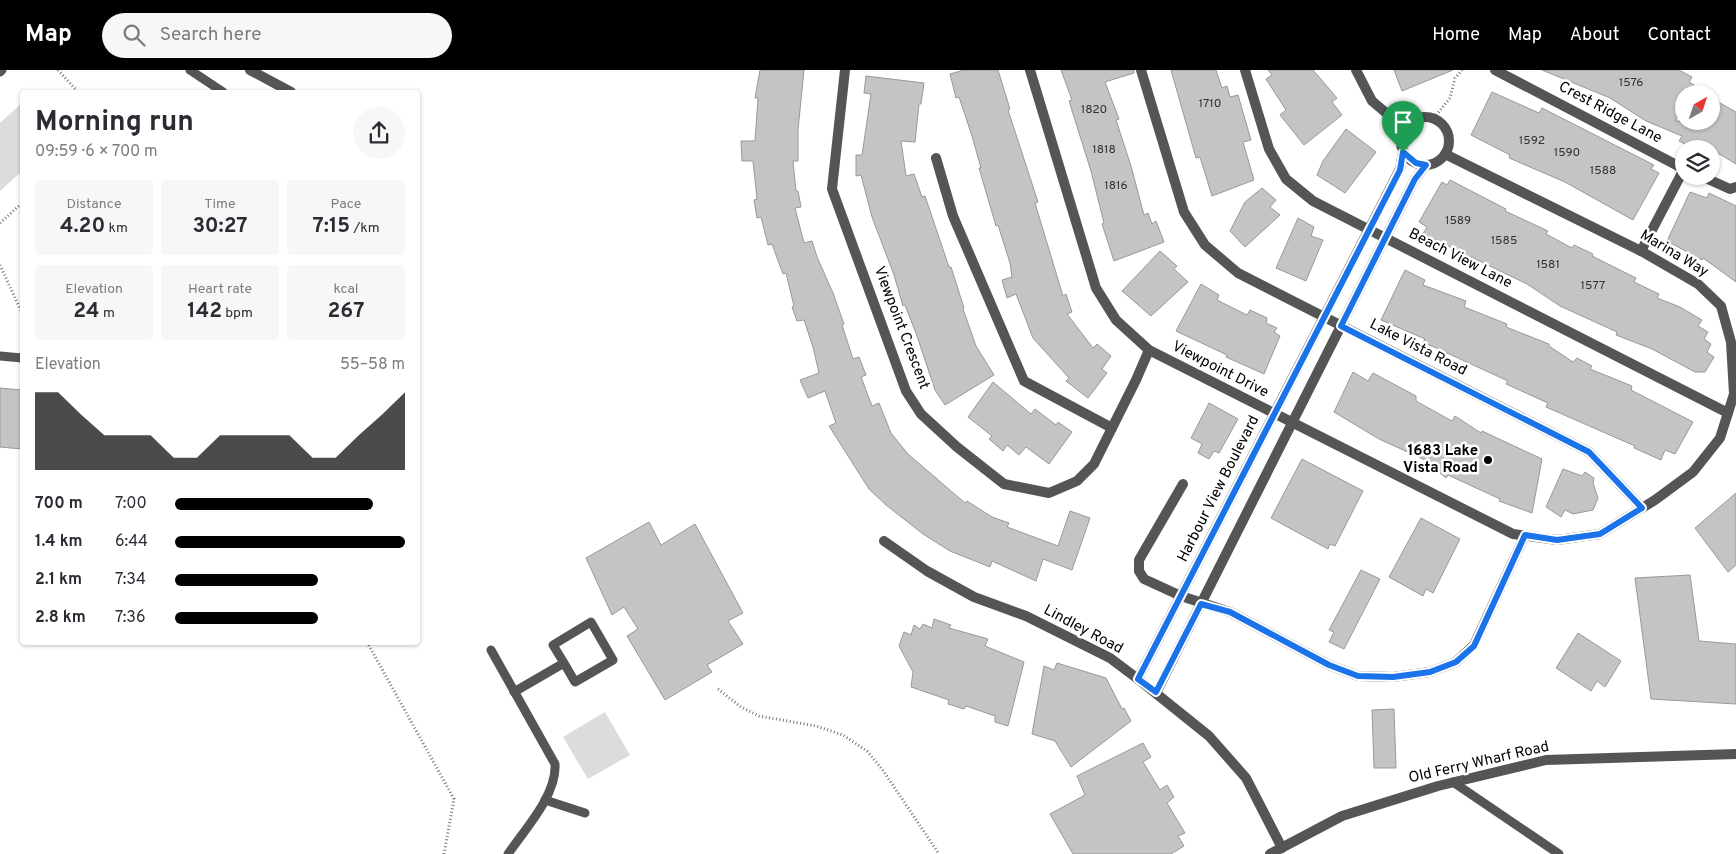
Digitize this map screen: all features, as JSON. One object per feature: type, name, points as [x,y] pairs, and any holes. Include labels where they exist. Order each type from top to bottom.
[{"type":"street","points":[[250,70],[287,90]]},
{"type":"street","name":"Viewpoint Crescent","points":[[846,70],[832,189],[906,391],[921,414],[957,447],[1004,484],[1049,494],[1077,481],[1094,464],[1149,350]]},
{"type":"street","name":"Viewpoint Drive","points":[[1030,70],[1096,288],[1116,320],[1149,350],[1512,534],[1557,540],[1600,534],[1642,508]]},
{"type":"street","name":"Lake Vista Road","points":[[1141,70],[1184,212],[1205,245],[1238,273],[1589,452],[1642,508]]},
{"type":"street","name":"Beach View Lane","points":[[1245,70],[1269,149],[1286,179],[1313,201],[1728,414]]},
{"type":"street","points":[[1356,70],[1372,101],[1404,128]]},
{"type":"street","name":"Crest Ridge Lane","points":[[1495,70],[1675,164]]},
{"type":"street","points":[[1426,116],[1434,118],[1446,129],[1449,137],[1445,154],[1434,163],[1426,165],[1416,163],[1403,152],[1401,144],[1404,128],[1415,119],[1426,116]]},
{"type":"street","name":"Harbour View Boulevard","points":[[1138,679],[1400,170],[1403,152]]},
{"type":"street","name":"Marina Way","points":[[1445,154],[1640,250],[1698,284],[1721,306],[1731,342],[1734,394],[1720,438],[1693,472],[1642,508]]},
{"type":"street","points":[[936,158],[953,216],[1024,381],[1112,428]]},
{"type":"street","points":[[1156,692],[1415,179],[1426,165]]},
{"type":"street","points":[[1640,250],[1675,185]]},
{"type":"street","points":[[1720,185],[1730,189],[1736,187]]},
{"type":"street","points":[[1183,484],[1138,560],[1139,571],[1144,579],[1201,604],[1230,612],[1329,665],[1358,676],[1393,677],[1430,672],[1456,662],[1474,646],[1525,535]]},
{"type":"street","name":"Lindley Road","points":[[884,541],[927,571],[974,597],[1026,616],[1110,658],[1156,692],[1210,736],[1246,778],[1282,848]]},
{"type":"street","name":"Old Ferry Wharf Road","points":[[1270,854],[1342,816],[1453,782],[1546,760],[1736,754]]},
{"type":"lane","points":[[190,70],[220,90]]},
{"type":"lane","points":[[0,356],[20,358]]},
{"type":"lane","points":[[592,622],[613,660],[575,682],[564,663],[553,645],[592,622]]},
{"type":"lane","points":[[490,650],[555,764],[555,781],[545,800],[508,854]]},
{"type":"lane","points":[[514,692],[564,663]]},
{"type":"lane","points":[[1453,782],[1559,854]]},
{"type":"lane","points":[[545,800],[584,812]]},
{"type":"path","points":[[58,70],[76,90]]},
{"type":"path","points":[[1434,118],[1450,98],[1455,78],[1462,70]]},
{"type":"path","points":[[0,223],[20,205]]},
{"type":"path","points":[[0,265],[20,309]]},
{"type":"path","points":[[369,645],[454,799],[444,854]]},
{"type":"path","points":[[718,689],[741,707],[759,716],[816,726],[843,735],[867,752],[882,769],[939,854]]},
{"type":"shaded area","points":[[20,105],[20,173],[0,191],[0,123]]},
{"type":"shaded area","points":[[605,712],[630,755],[588,779],[563,737]]},
{"type":"building","points":[[760,70],[804,70],[798,130],[798,161],[793,161],[796,191],[798,191],[801,207],[795,208],[804,243],[812,241],[833,293],[844,324],[842,325],[853,359],[859,357],[866,375],[861,377],[872,406],[879,403],[891,433],[908,454],[965,503],[967,501],[992,517],[1009,523],[1007,527],[1058,546],[1070,511],[1090,518],[1072,570],[1043,559],[1036,581],[992,561],[990,567],[950,551],[923,534],[869,489],[829,426],[836,423],[825,391],[808,398],[800,380],[819,373],[813,347],[804,320],[797,321],[792,307],[794,306],[786,273],[783,274],[772,244],[768,245],[761,217],[757,218],[754,200],[757,199],[753,161],[742,161],[741,141],[755,141],[758,98],[755,98]]},
{"type":"building","points":[[964,70],[998,70],[1010,109],[1008,110],[1038,202],[1035,203],[1063,296],[1066,294],[1072,312],[1067,314],[1093,348],[1097,344],[1111,356],[1102,369],[1107,373],[1088,398],[1066,381],[1069,378],[1033,338],[1016,294],[1007,298],[1002,280],[1012,277],[1010,263],[998,225],[996,226],[972,136],[959,97],[956,98],[950,74]]},
{"type":"building","points":[[1061,70],[1134,70],[1134,73],[1105,82],[1119,119],[1116,120],[1144,215],[1148,213],[1152,224],[1156,221],[1164,242],[1114,261],[1102,224],[1104,223],[1091,171],[1069,101],[1072,100]]},
{"type":"building","points":[[1171,70],[1216,70],[1222,88],[1227,86],[1230,97],[1238,95],[1251,140],[1243,142],[1254,180],[1212,196],[1200,157],[1196,158]]},
{"type":"building","points":[[1268,70],[1313,70],[1337,98],[1332,102],[1342,115],[1304,145],[1280,115],[1286,110],[1266,79],[1272,75]]},
{"type":"building","points":[[1394,70],[1453,70],[1402,91]]},
{"type":"building","points":[[1542,70],[1679,70],[1692,77],[1689,82],[1694,85],[1675,85],[1675,130],[1720,130],[1720,103],[1736,112],[1736,164],[1720,154],[1720,140],[1680,140],[1682,136],[1646,121],[1610,98]]},
{"type":"building","points":[[866,76],[924,83],[921,104],[919,104],[915,142],[901,141],[906,176],[914,174],[922,197],[925,196],[949,267],[951,267],[976,346],[994,375],[945,405],[935,390],[917,336],[905,305],[903,306],[894,275],[872,217],[861,175],[856,176],[856,155],[862,155],[871,94],[864,93]]},
{"type":"building","points":[[1492,92],[1539,113],[1542,108],[1654,165],[1651,169],[1659,173],[1633,220],[1565,182],[1509,158],[1510,155],[1471,135]]},
{"type":"building","points":[[1346,129],[1376,152],[1345,193],[1317,175],[1323,161]]},
{"type":"building","points":[[1450,180],[1506,209],[1505,211],[1548,231],[1546,234],[1572,248],[1574,245],[1593,254],[1592,256],[1636,278],[1634,282],[1659,294],[1657,298],[1680,307],[1702,320],[1698,326],[1708,332],[1704,339],[1711,344],[1707,352],[1714,357],[1705,372],[1695,372],[1652,349],[1616,335],[1617,332],[1560,306],[1527,284],[1423,234],[1427,227],[1419,222],[1442,182],[1447,185]]},
{"type":"building","points":[[1262,188],[1276,200],[1270,207],[1280,215],[1245,247],[1230,231],[1245,202]]},
{"type":"building","points":[[1690,192],[1707,198],[1709,193],[1736,206],[1736,282],[1703,258],[1702,260],[1667,241]]},
{"type":"building","points":[[1298,218],[1314,227],[1311,236],[1323,240],[1306,281],[1276,268]]},
{"type":"building","points":[[1160,251],[1177,266],[1174,269],[1188,282],[1151,316],[1122,291]]},
{"type":"building","points":[[1405,270],[1425,280],[1423,285],[1466,301],[1464,307],[1507,324],[1506,327],[1549,344],[1549,346],[1573,362],[1577,358],[1592,366],[1590,369],[1632,386],[1631,390],[1693,422],[1675,454],[1665,450],[1661,460],[1634,448],[1635,446],[1546,407],[1548,403],[1506,384],[1508,381],[1423,342],[1425,339],[1381,320]]},
{"type":"building","points":[[1201,284],[1219,295],[1217,300],[1247,315],[1250,310],[1267,318],[1266,323],[1277,328],[1274,332],[1280,336],[1264,374],[1176,331]]},
{"type":"building","points":[[1353,372],[1368,381],[1373,373],[1416,396],[1416,401],[1452,421],[1455,416],[1481,433],[1482,431],[1542,459],[1532,513],[1499,501],[1500,499],[1448,475],[1446,478],[1423,459],[1379,439],[1334,412]]},
{"type":"building","points":[[993,382],[1031,414],[1035,409],[1056,425],[1058,422],[1072,432],[1049,464],[1026,447],[1019,455],[1007,445],[1003,451],[989,439],[992,436],[968,417]]},
{"type":"building","points":[[0,388],[20,390],[20,449],[0,447]]},
{"type":"building","points":[[1209,403],[1238,419],[1219,453],[1214,451],[1209,459],[1198,453],[1202,444],[1191,438]]},
{"type":"building","points":[[1302,459],[1363,491],[1335,546],[1330,544],[1328,549],[1271,518]]},
{"type":"building","points":[[1563,469],[1582,476],[1585,472],[1594,478],[1593,483],[1598,498],[1593,510],[1573,514],[1565,510],[1561,517],[1546,507]]},
{"type":"building","points":[[1736,493],[1736,565],[1728,572],[1695,528]]},
{"type":"building","points":[[1421,518],[1460,539],[1433,593],[1426,589],[1423,596],[1389,577]]},
{"type":"building","points":[[649,522],[661,545],[695,524],[743,613],[728,621],[743,644],[707,665],[712,672],[665,700],[627,636],[638,629],[624,607],[612,615],[586,558]]},
{"type":"building","points":[[1361,570],[1380,579],[1344,649],[1329,642],[1334,632],[1329,630]]},
{"type":"building","points":[[1690,575],[1699,641],[1736,644],[1736,704],[1651,699],[1635,578]]},
{"type":"building","points":[[934,619],[951,625],[949,628],[988,639],[985,646],[1024,662],[1008,726],[995,722],[995,716],[966,706],[964,709],[948,704],[949,700],[911,687],[913,672],[899,646],[904,632],[911,635],[914,625],[920,629],[923,624],[932,628]]},
{"type":"building","points":[[1578,633],[1621,661],[1605,687],[1597,681],[1591,691],[1556,668]]},
{"type":"building","points":[[1057,663],[1106,678],[1122,709],[1124,708],[1131,721],[1071,767],[1055,741],[1032,734],[1044,666],[1054,670]]},
{"type":"building","points":[[1394,709],[1396,768],[1374,768],[1372,710]]},
{"type":"building","points":[[1143,743],[1151,757],[1143,762],[1160,790],[1167,785],[1174,797],[1167,803],[1185,833],[1178,836],[1184,846],[1171,854],[1073,854],[1050,814],[1085,795],[1077,776]]},
{"type":"place","name":"1683 Lake Vista Road","points":[[1488,460]]},
{"type":"route","points":[[1403,152],[1416,163],[1426,165],[1415,179],[1341,326],[1589,452],[1642,508],[1600,534],[1557,540],[1525,535],[1474,646],[1456,662],[1430,672],[1393,677],[1358,676],[1329,665],[1230,612],[1201,604],[1156,692],[1138,679],[1400,170],[1403,152]]}]
